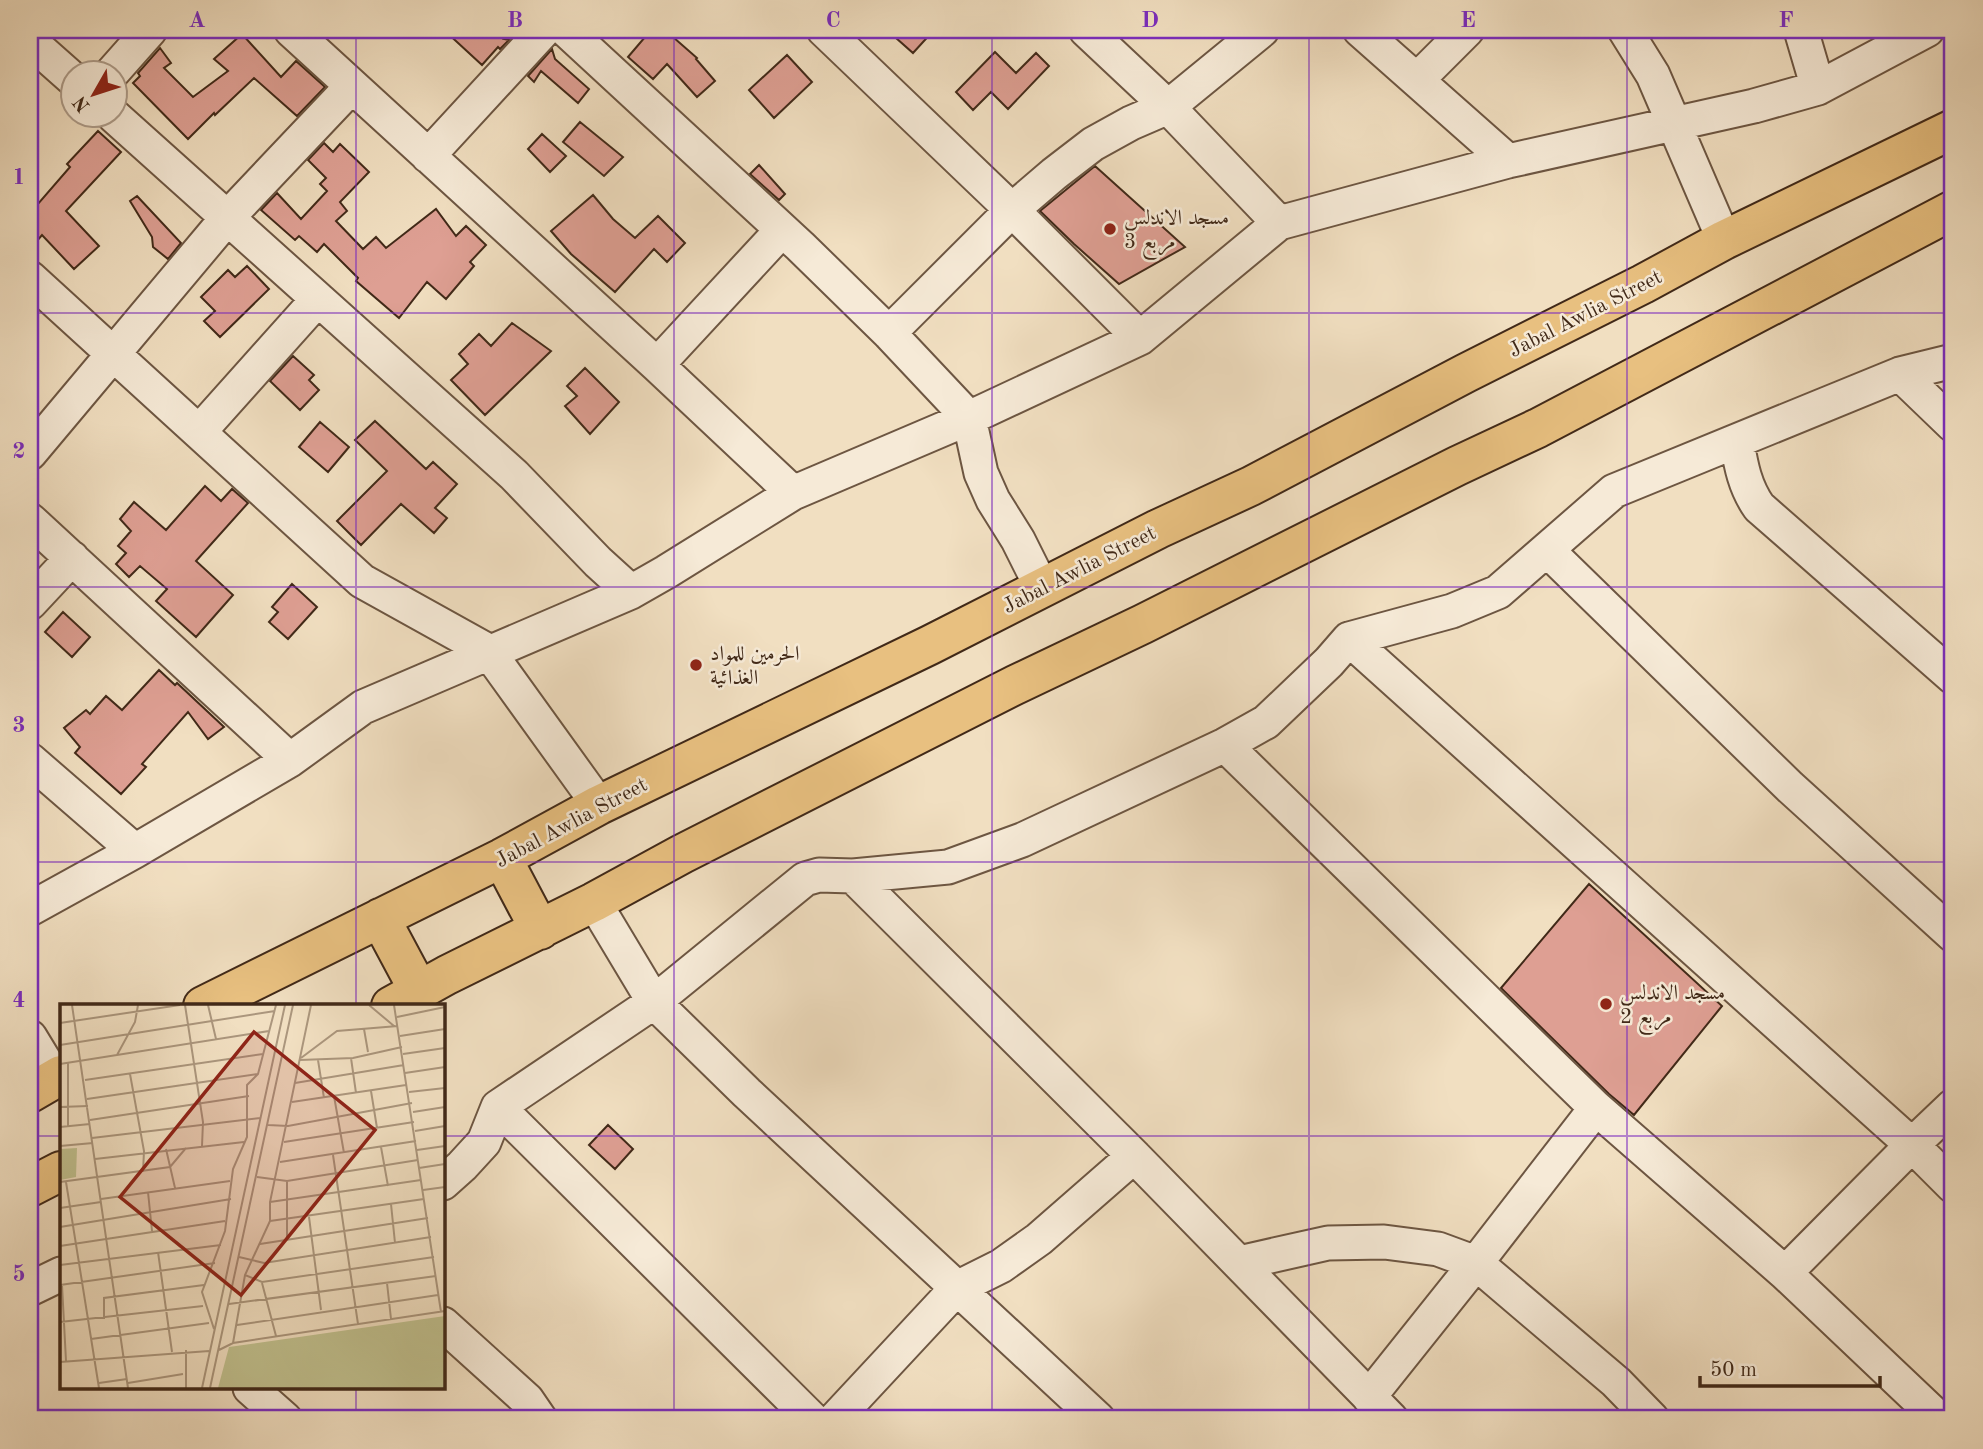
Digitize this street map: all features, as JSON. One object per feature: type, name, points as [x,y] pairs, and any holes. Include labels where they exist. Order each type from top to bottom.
[{"type":"highway","name":"Jabal Awlia Street","points":[[207,1004],[502,858],[599,805],[930,645],[1158,529],[1251,486],[1724,240],[1953,129]]},
{"type":"highway","points":[[380,918],[405,999],[594,902],[682,853],[1015,685],[1538,428],[1953,210]]},
{"type":"highway","points":[[502,858],[540,930]]},
{"type":"highway","points":[[30,1187],[60,1172]]},
{"type":"street","points":[[123,60],[150,30]]},
{"type":"street","points":[[290,30],[793,493]]},
{"type":"street","points":[[429,156],[544,30]]},
{"type":"street","points":[[566,30],[889,333],[969,418],[981,473],[1042,588]]},
{"type":"street","points":[[824,30],[1012,210],[1140,338]]},
{"type":"street","points":[[1086,30],[1168,107],[1279,223]]},
{"type":"street","points":[[889,333],[1012,210],[1054,174],[1093,144],[1168,107],[1262,30]]},
{"type":"street","points":[[1360,30],[1508,161]]},
{"type":"street","points":[[1417,80],[1467,30]]},
{"type":"street","points":[[1625,30],[1653,75],[1724,240]]},
{"type":"street","points":[[1801,30],[1818,88]]},
{"type":"street","points":[[30,909],[290,760],[363,707],[631,592],[793,493],[969,418],[1140,338],[1279,223],[1508,161],[1754,106],[1818,88],[1927,30]]},
{"type":"street","points":[[30,41],[60,68]]},
{"type":"street","points":[[30,453],[228,218],[352,86]]},
{"type":"street","points":[[130,130],[514,475],[598,562],[631,592]]},
{"type":"street","points":[[657,365],[782,230]]},
{"type":"street","points":[[30,278],[362,581],[488,652],[599,805]]},
{"type":"street","points":[[199,432],[318,299]]},
{"type":"street","points":[[444,1182],[484,1142],[498,1107],[654,1002],[805,879],[819,875],[853,876],[948,867],[1022,840],[1225,745],[1266,722],[1329,662],[1349,639],[1452,611],[1498,592],[1614,491],[1900,374],[1953,361]]},
{"type":"street","points":[[1900,374],[1953,425]]},
{"type":"street","points":[[1737,442],[1749,493],[1759,507],[1953,677]]},
{"type":"street","points":[[30,520],[290,760]]},
{"type":"street","points":[[1547,550],[1790,787],[1953,935]]},
{"type":"street","points":[[30,603],[72,558]]},
{"type":"street","points":[[1349,639],[1912,1144],[1953,1186]]},
{"type":"street","points":[[1225,745],[1596,1108],[1785,1273],[1939,1419]]},
{"type":"street","points":[[30,760],[135,851]]},
{"type":"street","points":[[853,876],[1134,1156],[1380,1408],[1476,1263],[1596,1108]]},
{"type":"street","points":[[594,902],[654,1002],[747,1093],[1098,1419]]},
{"type":"street","points":[[30,1037],[49,1082]]},
{"type":"street","points":[[1785,1273],[1953,1106]]},
{"type":"street","points":[[498,1107],[812,1419]]},
{"type":"street","points":[[835,1419],[957,1288],[1001,1266],[1038,1240],[1134,1156]]},
{"type":"street","points":[[1239,1263],[1328,1243],[1384,1242],[1438,1249],[1476,1263],[1616,1382],[1651,1419]]},
{"type":"street","points":[[30,1289],[60,1274]]},
{"type":"street","points":[[444,1325],[527,1400],[540,1419]]},
{"type":"street","points":[[252,1390],[285,1419]]},
{"type":"building","points":[[444,30],[515,30],[504,39],[509,40],[500,49],[498,47],[482,65]]},
{"type":"building","points":[[651,30],[665,30],[697,58],[715,81],[697,97],[667,64],[653,79],[628,57]]},
{"type":"building","points":[[887,30],[934,30],[913,53]]},
{"type":"building","points":[[242,34],[281,77],[296,61],[325,87],[297,116],[254,78],[188,139],[133,83],[140,76],[138,73],[160,48],[171,63],[164,68],[193,97],[228,71],[214,59]]},
{"type":"building","points":[[552,49],[555,59],[589,89],[578,103],[541,71],[534,82],[528,76]]},
{"type":"building","points":[[995,52],[1016,73],[1036,53],[1049,66],[1008,109],[991,92],[973,110],[956,92]]},
{"type":"building","points":[[787,55],[812,82],[774,118],[749,90]]},
{"type":"building","points":[[580,122],[623,157],[604,176],[563,142]]},
{"type":"building","points":[[98,131],[121,152],[66,211],[99,246],[74,269],[42,235],[30,249],[30,213],[70,167],[67,164]]},
{"type":"building","points":[[542,134],[566,156],[550,172],[528,149]]},
{"type":"building","points":[[324,143],[333,152],[340,144],[369,172],[340,202],[347,211],[336,221],[363,249],[376,237],[386,248],[436,209],[456,236],[466,226],[486,245],[470,262],[474,266],[446,299],[427,282],[399,318],[356,281],[358,278],[324,244],[317,252],[299,236],[295,240],[261,210],[277,193],[301,219],[327,191],[320,184],[326,178],[308,160]]},
{"type":"building","points":[[759,165],[785,194],[779,200],[750,174]]},
{"type":"building","name":"مسجد الاندلس مربع 3","points":[[1095,166],[1185,247],[1119,284],[1074,244],[1040,211]]},
{"type":"building","points":[[593,195],[613,219],[635,238],[658,216],[685,243],[667,262],[654,249],[615,292],[571,254],[551,231]]},
{"type":"building","points":[[137,196],[181,243],[168,259],[153,247],[152,237],[130,201]]},
{"type":"building","points":[[247,266],[269,289],[220,337],[204,321],[215,311],[201,297],[228,270],[235,277]]},
{"type":"building","points":[[512,323],[551,351],[485,415],[451,380],[468,364],[459,354],[479,334],[491,346]]},
{"type":"building","points":[[293,356],[314,375],[309,380],[319,390],[300,410],[270,381]]},
{"type":"building","points":[[585,368],[619,402],[590,434],[565,406],[577,396],[567,386]]},
{"type":"building","points":[[375,421],[426,469],[433,462],[457,484],[435,508],[447,518],[434,533],[401,504],[361,545],[337,521],[387,471],[355,440]]},
{"type":"building","points":[[320,422],[349,447],[328,472],[299,447]]},
{"type":"building","points":[[205,486],[221,501],[232,489],[248,503],[196,561],[233,595],[196,637],[156,601],[167,589],[140,566],[129,577],[116,564],[126,553],[118,546],[131,531],[120,519],[134,502],[166,530]]},
{"type":"building","points":[[292,584],[317,607],[288,639],[269,622],[278,612],[272,607]]},
{"type":"building","points":[[63,612],[90,637],[72,657],[45,632]]},
{"type":"building","points":[[159,670],[224,727],[208,739],[188,712],[142,764],[146,767],[121,794],[75,753],[80,747],[64,728],[86,710],[90,714],[106,696],[122,710]]},
{"type":"building","name":"مسجد الاندلس مربع 2","points":[[1589,884],[1722,1006],[1634,1115],[1501,988]]},
{"type":"building","points":[[608,1125],[633,1149],[615,1169],[589,1145]]},
{"type":"place","name":"مسجد الاندلس مربع 3","points":[[1110,229]]},
{"type":"place","name":"الحرمين للمواد الغذائية","points":[[696,665]]},
{"type":"place","name":"مسجد الاندلس مربع 2","points":[[1606,1004]]}]
